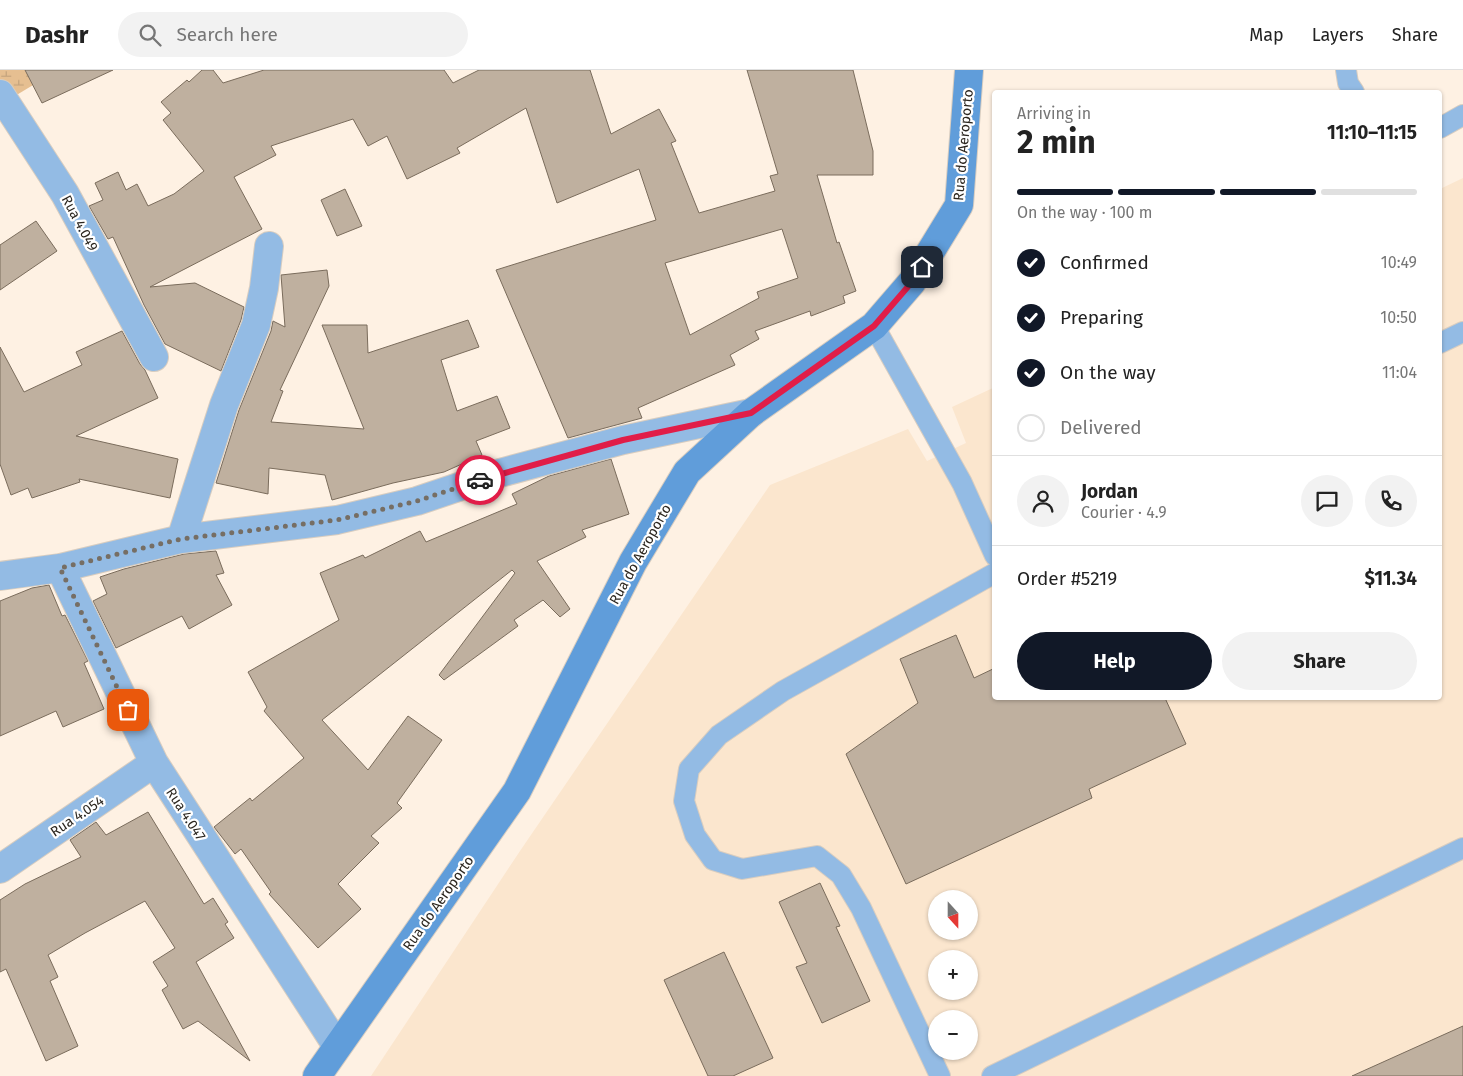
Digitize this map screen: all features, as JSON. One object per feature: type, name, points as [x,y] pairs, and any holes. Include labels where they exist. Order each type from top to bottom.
[{"type":"main road","name":"Rua do Aeroporto","points":[[317,1076],[517,791],[633,562],[687,472],[751,413],[874,326],[912,282],[959,205],[969,70]]},
{"type":"street","name":"Rua 4.049","points":[[0,94],[65,194],[154,357]]},
{"type":"street","points":[[181,539],[224,405],[256,326],[264,288],[269,246]]},
{"type":"street","points":[[0,576],[60,568],[181,539],[337,520],[417,501],[500,473],[623,440],[751,413]]},
{"type":"street","name":"Rua 4.047","points":[[60,568],[154,764],[337,1046]]},
{"type":"street","name":"Rua 4.054","points":[[0,869],[154,764]]},
{"type":"lane","points":[[1346,70],[1348,83],[1353,90]]},
{"type":"lane","points":[[1442,127],[1463,116]]},
{"type":"lane","points":[[874,326],[962,483],[992,549]]},
{"type":"lane","points":[[1442,342],[1463,332]]},
{"type":"lane","points":[[940,1076],[861,908],[841,875],[817,856],[742,869],[713,860],[695,836],[684,801],[689,769],[719,735],[783,690],[992,575]]},
{"type":"lane","points":[[992,1076],[1463,848]]},
{"type":"shaded area","points":[[1463,178],[1463,1076],[371,1076],[520,851],[770,485],[908,429],[927,461],[966,443],[952,407],[992,388],[992,700],[1442,700],[1442,188]]},
{"type":"green space","points":[[0,70],[58,70],[0,105]]},
{"type":"building","points":[[25,70],[113,70],[42,103]]},
{"type":"building","points":[[202,70],[213,70],[223,83],[264,70],[444,70],[453,83],[479,70],[590,70],[611,134],[659,109],[676,141],[671,143],[699,213],[775,191],[770,176],[778,174],[747,70],[853,70],[873,151],[873,175],[817,175],[837,243],[839,242],[856,291],[843,296],[845,303],[811,316],[810,311],[755,331],[759,339],[730,355],[735,365],[638,408],[642,418],[568,438],[496,270],[656,220],[639,169],[557,203],[526,108],[457,148],[460,153],[407,179],[387,136],[368,146],[353,119],[271,146],[276,155],[234,177],[262,229],[150,287],[195,283],[244,307],[241,320],[221,371],[165,344],[144,305],[113,237],[108,239],[89,206],[103,200],[95,183],[118,172],[126,190],[137,184],[148,206],[174,194],[204,171],[163,120],[171,113],[161,102],[187,80],[189,82]],"holes":[[[782,229],[798,278],[757,292],[759,298],[690,335],[665,263]]]},
{"type":"building","points":[[345,189],[362,226],[337,236],[321,200]]},
{"type":"building","points":[[36,221],[57,251],[0,290],[0,245]]},
{"type":"building","points":[[327,270],[329,286],[280,390],[283,391],[271,422],[364,429],[322,325],[367,325],[368,353],[468,320],[479,347],[441,360],[457,411],[497,396],[510,428],[476,441],[482,455],[444,472],[393,483],[332,500],[325,475],[269,468],[268,494],[216,483],[239,410],[271,331],[273,321],[285,327],[281,275]]},
{"type":"building","points":[[122,331],[145,370],[158,398],[76,436],[178,459],[170,498],[79,479],[80,482],[32,498],[28,488],[11,495],[0,464],[0,347],[24,392],[82,365],[76,352]]},
{"type":"building","points":[[611,459],[629,514],[582,530],[586,537],[537,561],[570,609],[560,617],[543,600],[514,620],[518,626],[444,680],[439,675],[515,573],[512,570],[322,720],[368,770],[408,716],[442,740],[397,803],[402,808],[371,836],[379,843],[338,884],[361,909],[318,948],[269,894],[271,892],[241,849],[235,854],[214,827],[250,798],[252,801],[304,758],[264,711],[267,707],[248,672],[339,620],[320,573],[363,555],[365,558],[420,531],[426,542],[517,504],[512,494],[549,476]]},
{"type":"building","points":[[216,551],[224,573],[216,575],[232,605],[189,629],[182,616],[116,648],[93,601],[107,594],[100,577],[184,554]]},
{"type":"building","points":[[49,585],[62,616],[65,615],[88,661],[84,663],[104,709],[63,727],[56,711],[0,736],[0,601],[32,588]]},
{"type":"building","points":[[956,635],[974,678],[992,669],[992,700],[1166,700],[1186,744],[1089,789],[1092,798],[906,884],[846,754],[918,703],[900,659]]},
{"type":"building","points":[[148,812],[204,904],[213,898],[228,922],[225,924],[234,938],[196,962],[250,1061],[198,1021],[183,1029],[162,990],[168,986],[153,962],[175,948],[145,901],[48,955],[58,977],[50,981],[78,1046],[46,1061],[6,969],[0,972],[0,900],[25,884],[81,857],[70,840],[96,822],[106,835]]},
{"type":"building","points":[[820,883],[840,926],[836,927],[870,1001],[822,1023],[796,967],[807,963],[779,902]]},
{"type":"building","points":[[724,952],[773,1058],[733,1076],[708,1076],[664,980]]},
{"type":"building","points":[[1463,1026],[1463,1076],[1352,1076]]},
{"type":"way so far","points":[[128,710],[60,568],[181,539],[337,520],[417,501],[480,480]]},
{"type":"route","points":[[480,480],[623,440],[751,413],[874,326],[912,282],[922,267]]}]
